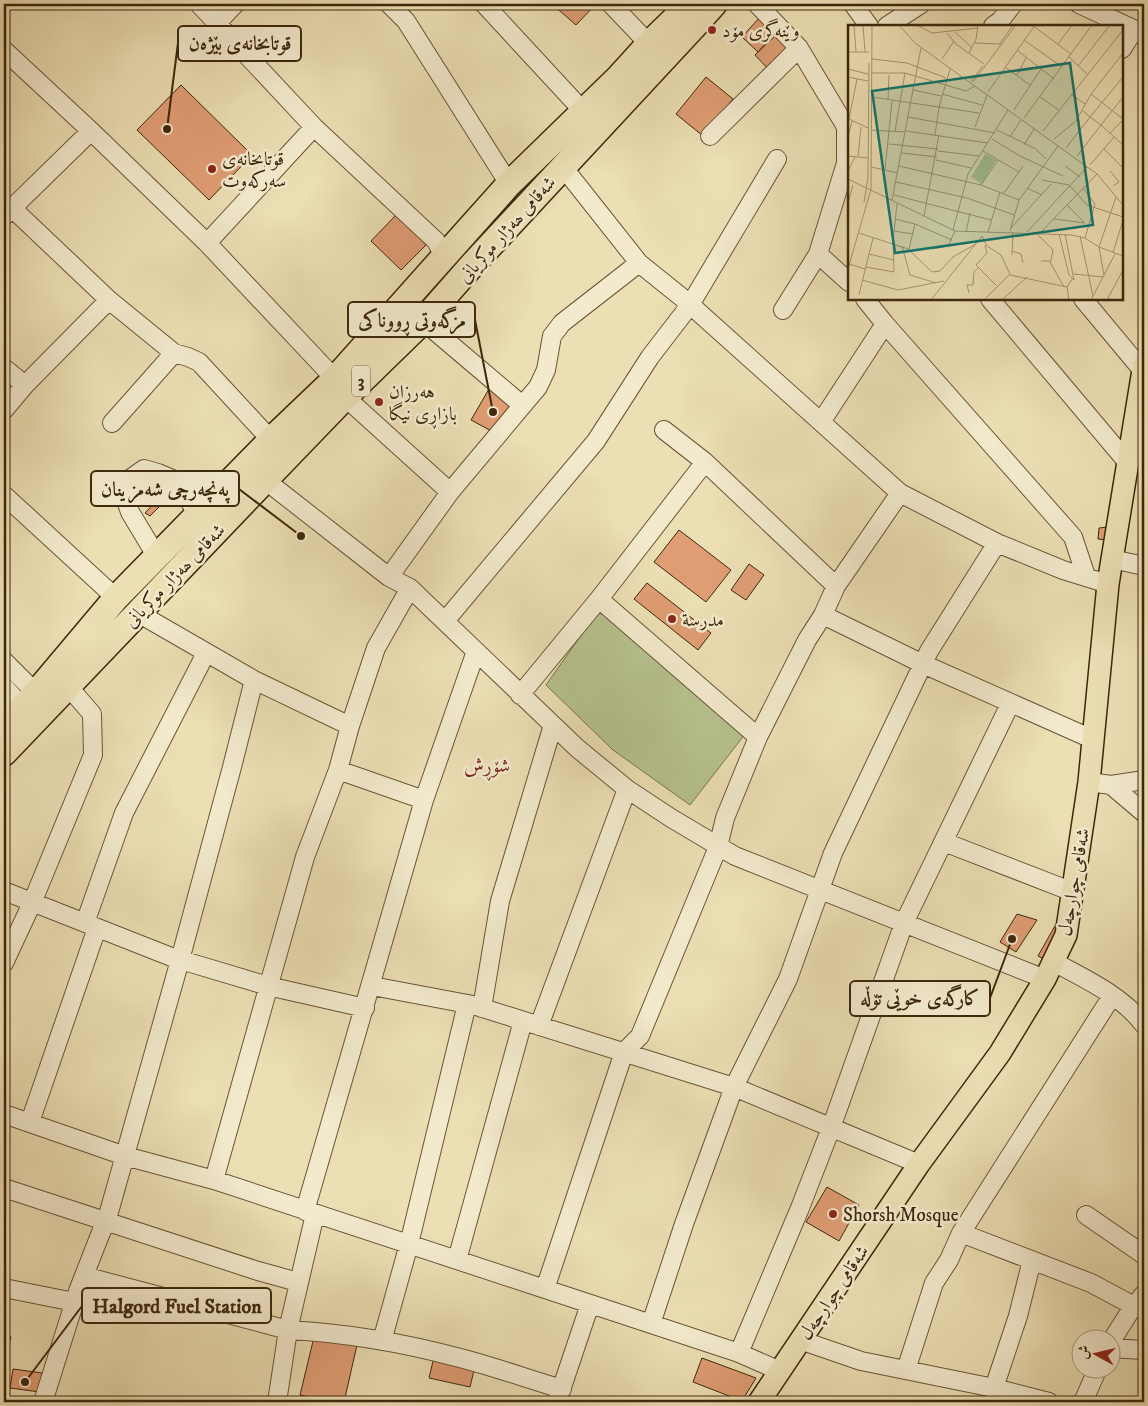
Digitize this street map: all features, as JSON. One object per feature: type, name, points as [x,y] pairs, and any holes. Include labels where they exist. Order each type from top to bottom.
[{"type":"highway","name":"شەقامی ھەژار موکریانی","points":[[631,79],[649,44],[690,4]]},
{"type":"highway","name":"شەقامی ھەژار موکریانی","points":[[4,753],[265,480],[444,256],[509,184],[698,22],[714,4]]},
{"type":"highway","name":"شەقامی ھەژار موکریانی","points":[[4,726],[30,700],[116,598],[271,440],[340,388],[423,321],[563,167],[597,108]]},
{"type":"main road","name":"شەقامی چوارچەل","points":[[759,1402],[919,1164],[1000,1053],[1050,971],[1066,935],[1089,782],[1108,584],[1128,463],[1140,408],[1143,368]]},
{"type":"street","points":[[199,4],[314,127],[436,241],[444,256]]},
{"type":"street","points":[[216,24],[235,4]]},
{"type":"street","points":[[389,4],[406,21],[509,184]]},
{"type":"street","points":[[484,4],[597,108]]},
{"type":"street","points":[[612,4],[649,44]]},
{"type":"street","points":[[757,4],[799,48],[848,128],[846,163],[818,254],[784,310]]},
{"type":"street","points":[[853,4],[868,25]]},
{"type":"street","points":[[889,25],[921,4]]},
{"type":"street","points":[[994,25],[1000,21],[1013,4]]},
{"type":"street","points":[[1079,4],[1139,32],[1123,48]]},
{"type":"street","points":[[710,136],[799,48]]},
{"type":"street","points":[[7,60],[91,130],[207,242],[340,388],[450,492]]},
{"type":"street","points":[[207,242],[314,127]]},
{"type":"street","points":[[91,130],[8,212],[109,300],[174,353],[188,356],[199,362],[271,440]]},
{"type":"street","points":[[445,621],[596,441],[650,357],[690,305],[777,159]]},
{"type":"street","points":[[563,167],[639,263],[690,305],[900,493],[997,543],[1063,570],[1108,584]]},
{"type":"street","points":[[818,254],[848,281]]},
{"type":"street","points":[[389,577],[450,492],[538,387],[546,370],[552,336],[562,323],[639,263]]},
{"type":"street","points":[[4,410],[25,385],[109,300]]},
{"type":"street","points":[[866,300],[1073,537],[1086,576]]},
{"type":"street","points":[[991,300],[1128,463]]},
{"type":"street","points":[[1084,300],[1143,368]]},
{"type":"street","points":[[423,321],[522,406]]},
{"type":"street","points":[[821,422],[885,324]]},
{"type":"street","points":[[112,422],[174,353]]},
{"type":"street","points":[[4,368],[25,385]]},
{"type":"street","points":[[664,430],[705,462],[836,586]]},
{"type":"street","points":[[520,695],[705,462]]},
{"type":"street","points":[[157,556],[130,512],[124,495],[128,481],[144,469],[177,481],[198,515]]},
{"type":"street","points":[[265,480],[389,577],[410,588],[520,695],[595,764],[627,789],[671,818],[718,847],[820,890],[904,923],[1102,989],[1137,1015],[1144,1025]]},
{"type":"street","points":[[546,1288],[624,1052],[640,1036],[718,847],[725,818],[758,737],[806,640],[823,615],[836,586],[900,493]]},
{"type":"street","points":[[4,494],[116,598]]},
{"type":"street","points":[[651,1324],[684,1224],[734,1087],[788,979],[833,852],[929,651],[997,543]]},
{"type":"street","points":[[1112,559],[1144,566]]},
{"type":"street","points":[[214,1180],[305,857],[338,770],[350,726],[376,648],[410,588]]},
{"type":"street","points":[[598,599],[758,737]]},
{"type":"street","points":[[138,613],[254,680],[350,726]]},
{"type":"street","points":[[823,615],[923,664],[1092,740]]},
{"type":"street","points":[[277,1402],[310,1212],[424,800],[476,651]]},
{"type":"street","points":[[30,1122],[124,813],[206,653]]},
{"type":"street","points":[[4,661],[30,700]]},
{"type":"street","points":[[43,1402],[74,1302],[105,1221],[125,1156],[180,960],[254,680]]},
{"type":"street","points":[[4,963],[32,903],[93,755],[92,714],[67,685]]},
{"type":"street","points":[[4,687],[30,700]]},
{"type":"street","points":[[739,1353],[800,1208],[831,1128],[904,923],[1010,704]]},
{"type":"street","points":[[382,1341],[474,1006],[500,901],[553,725]]},
{"type":"street","points":[[338,770],[424,800]]},
{"type":"street","points":[[1089,782],[1111,785],[1144,780]]},
{"type":"street","points":[[1111,785],[1144,813]]},
{"type":"street","points":[[457,1260],[531,1023],[627,789]]},
{"type":"street","points":[[944,842],[1073,892]]},
{"type":"street","points":[[4,891],[180,960],[268,986],[365,1008]]},
{"type":"street","points":[[372,986],[474,1006],[734,1087],[919,1164]]},
{"type":"street","points":[[906,1370],[934,1283],[961,1233],[1112,996]]},
{"type":"street","points":[[4,1114],[125,1156],[214,1180],[546,1288],[739,1353],[780,1371]]},
{"type":"street","points":[[4,1188],[258,1271],[298,1282]]},
{"type":"street","points":[[1086,1214],[1144,1255]]},
{"type":"street","points":[[961,1233],[1139,1300],[1120,1328]]},
{"type":"street","points":[[994,1388],[1018,1316],[1032,1260]]},
{"type":"street","points":[[84,1276],[288,1330],[318,1331],[382,1341],[461,1358],[560,1396],[590,1304]]},
{"type":"street","points":[[4,1288],[74,1302]]},
{"type":"street","points":[[800,1340],[861,1362],[994,1388],[1049,1402]]},
{"type":"street","points":[[1120,1349],[1144,1350]]},
{"type":"street","points":[[1083,1402],[1094,1378]]},
{"type":"green space","points":[[599,610],[749,729],[690,805],[613,750],[546,685]]},
{"type":"building","points":[[552,4],[596,4],[576,25]]},
{"type":"building","points":[[760,17],[777,31],[758,52],[742,37]]},
{"type":"building","points":[[777,34],[793,50],[771,72],[755,55]]},
{"type":"building","points":[[706,77],[733,99],[703,136],[676,114]]},
{"type":"building","points":[[181,85],[252,155],[209,200],[137,130]]},
{"type":"building","points":[[396,215],[426,245],[401,270],[371,241]]},
{"type":"building","points":[[489,389],[514,403],[497,434],[471,420]]},
{"type":"building","points":[[166,491],[171,495],[150,516],[145,513]]},
{"type":"building","points":[[1108,527],[1107,540],[1098,539],[1099,528]]},
{"type":"building","points":[[679,530],[731,570],[706,602],[654,562]]},
{"type":"building","points":[[749,564],[764,575],[746,600],[731,590]]},
{"type":"building","points":[[647,583],[711,633],[698,650],[634,599]]},
{"type":"building","points":[[1017,914],[1037,920],[1016,952],[1000,942]]},
{"type":"building","points":[[1056,924],[1072,932],[1046,960],[1038,956]]},
{"type":"building","name":"Shorsh Mosque","points":[[827,1187],[859,1205],[839,1241],[806,1222]]},
{"type":"building","points":[[4,1336],[11,1337],[4,1361]]},
{"type":"building","points":[[314,1337],[357,1345],[344,1402],[331,1402],[300,1395]]},
{"type":"building","points":[[434,1357],[475,1366],[470,1387],[429,1378]]},
{"type":"building","points":[[702,1358],[756,1378],[742,1401],[693,1382]]},
{"type":"building","points":[[13,1369],[42,1373],[40,1392],[10,1388]]},
{"type":"place","name":"وێنەگری مۆد","points":[[712,30]]},
{"type":"place","name":"قوتابخانەی بێژەن","points":[[167,129]]},
{"type":"place","name":"قوتابخانەی سەرکەوت","points":[[212,169]]},
{"type":"place","name":"هەرزان بازاڕی نیگا","points":[[379,402]]},
{"type":"place","name":"مزگەوتی ڕووناکی","points":[[493,412]]},
{"type":"place","name":"پەنچەرچی شەمزینان","points":[[301,536]]},
{"type":"place","name":"مدرسة","points":[[672,619]]},
{"type":"place","name":"کارگەی خوێی تۆڵە","points":[[1012,939]]},
{"type":"place","name":"Shorsh Mosque","points":[[833,1214]]},
{"type":"place","name":"Halgord Fuel Station","points":[[25,1382]]},
{"type":"district","name":"شۆڕش","points":[[487,765]]}]
